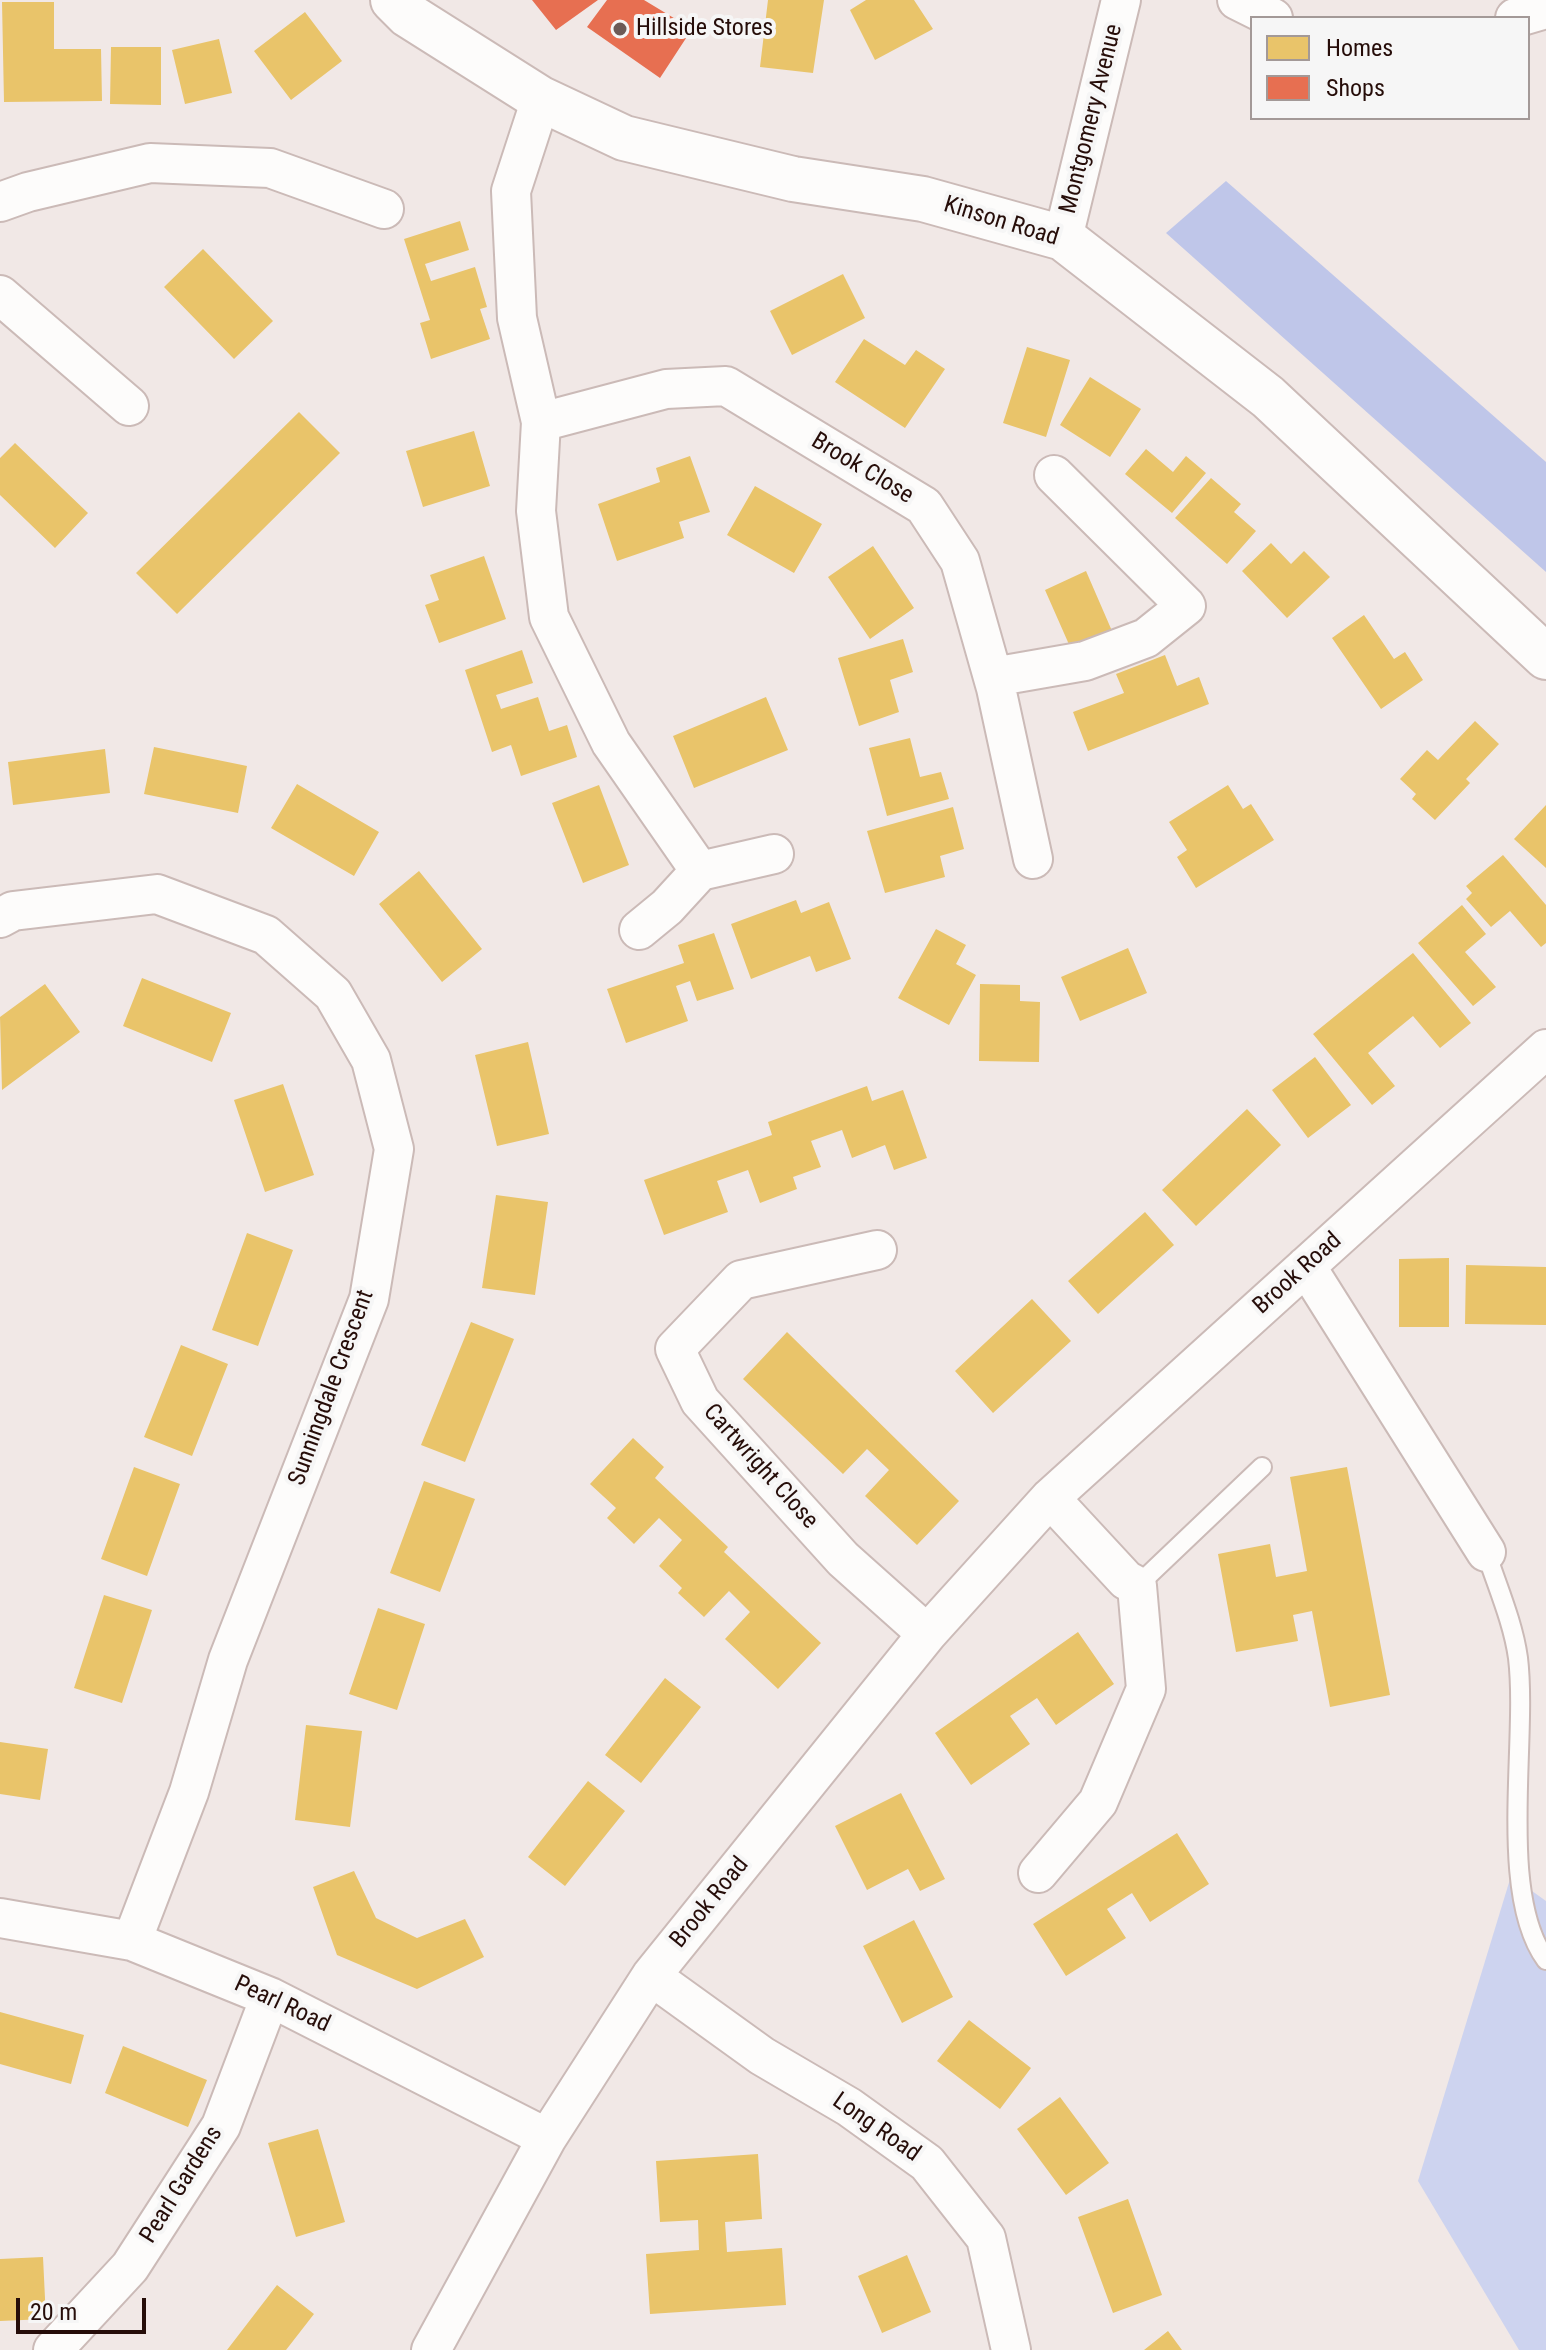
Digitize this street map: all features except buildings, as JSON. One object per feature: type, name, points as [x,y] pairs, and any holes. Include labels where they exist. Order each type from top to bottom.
[{"type":"street","name":"Kinson Road","points":[[393,0],[408,15],[541,99],[624,138],[793,179],[923,199],[1063,238],[1268,397],[1546,657]]},
{"type":"street","name":"Montgomery Avenue","points":[[1063,238],[1121,0]]},
{"type":"street","points":[[1237,0],[1269,16]]},
{"type":"street","points":[[1522,16],[1546,9]]},
{"type":"street","points":[[541,99],[511,191],[517,318],[541,422],[536,511],[549,617],[611,743],[700,871]]},
{"type":"street","points":[[0,202],[150,163],[270,168],[384,209]]},
{"type":"street","points":[[0,295],[129,406]]},
{"type":"street","name":"Brook Close","points":[[541,422],[666,389],[726,386],[924,506],[960,561],[993,677],[1033,859]]},
{"type":"street","points":[[993,677],[1085,661],[1146,638],[1186,606],[1054,475]]},
{"type":"street","points":[[639,930],[667,907],[700,871],[774,854]]},
{"type":"street","name":"Sunningdale Crescent","points":[[0,918],[13,911],[157,894],[266,935],[333,994],[371,1060],[394,1149],[369,1299],[228,1660],[189,1792],[132,1941]]},
{"type":"street","name":"Brook Road","points":[[431,2350],[547,2138],[651,1976],[927,1634],[1050,1498],[1306,1266],[1541,1066]]},
{"type":"street","name":"Cartwright Close","points":[[877,1250],[741,1280],[675,1349],[700,1401],[843,1559],[927,1634]]},
{"type":"street","points":[[1306,1266],[1486,1552]]},
{"type":"street","points":[[1038,1873],[1098,1802],[1146,1689],[1137,1586],[1126,1580],[1050,1498]]},
{"type":"street","name":"Pearl Road","points":[[0,1918],[132,1941],[270,1997],[547,2138]]},
{"type":"street","name":"Long Road","points":[[651,1976],[762,2056],[849,2107],[927,2163],[986,2238],[1011,2350]]},
{"type":"street","name":"Pearl Gardens","points":[[53,2350],[130,2267],[221,2126],[270,1997]]},
{"type":"lane","points":[[1137,1586],[1262,1467]]},
{"type":"lane","points":[[1486,1552],[1518,1658],[1519,1848],[1528,1925],[1546,1960]]},
{"type":"shaded area","points":[[1226,181],[1546,462],[1546,572],[1166,233]]},
{"type":"shaded area","points":[[1511,1876],[1546,1901],[1546,2350],[1519,2350],[1418,2181]]},
{"type":"place","name":"Hillside Stores","points":[[620,29]]}]
